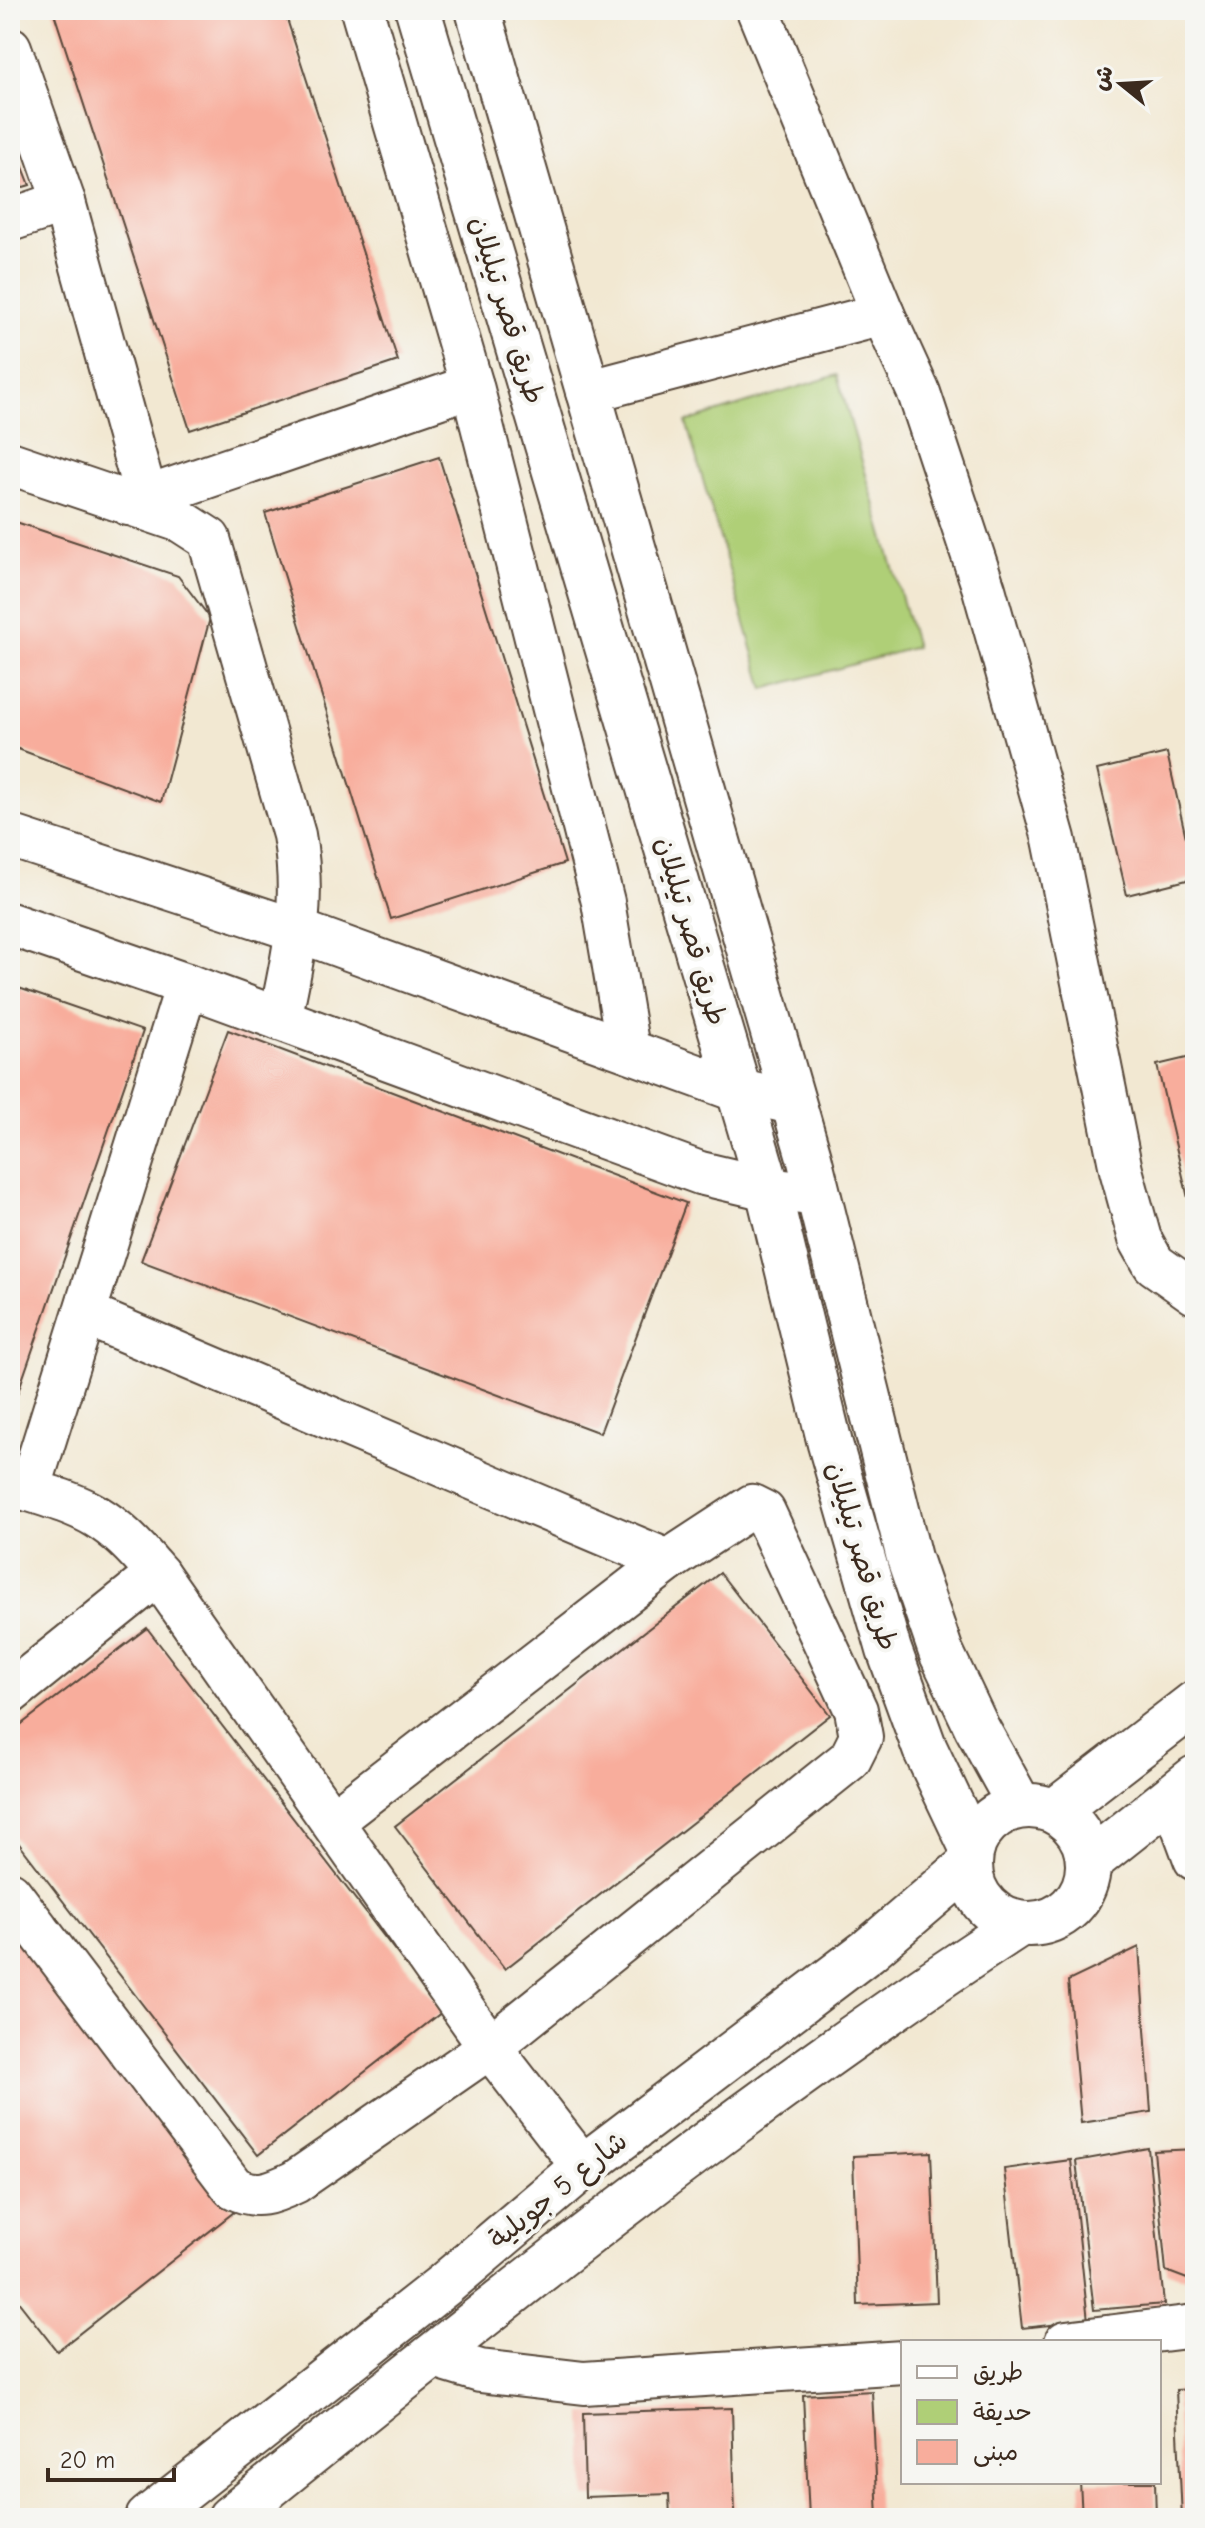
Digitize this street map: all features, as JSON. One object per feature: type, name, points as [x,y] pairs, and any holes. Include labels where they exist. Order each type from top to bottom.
[{"type":"main road","name":"طريق قصر تيليلان","points":[[418,10],[639,746],[736,1090],[768,1189],[830,1444],[889,1650],[925,1749],[970,1856]]},
{"type":"main road","name":"طريق قصر تيليلان","points":[[478,10],[818,1195],[909,1558],[941,1652],[977,1728],[1038,1809]]},
{"type":"main road","points":[[1038,1809],[1071,1822],[1081,1838],[1088,1863],[1081,1892],[1070,1907],[1056,1918],[1020,1924],[989,1909],[972,1881],[970,1856],[990,1820],[1038,1809],[1195,1703]]},
{"type":"main road","points":[[1088,1863],[1184,1788]]},
{"type":"main road","name":"شارع 5 جويلية","points":[[148,2518],[444,2285],[583,2167],[868,1951],[970,1856]]},
{"type":"main road","name":"شارع 5 جويلية","points":[[230,2518],[615,2210],[869,2024],[1020,1924]]},
{"type":"street","points":[[362,10],[472,386],[603,902],[628,1049]]},
{"type":"street","points":[[769,14],[883,314],[919,393],[979,573],[1046,810],[1121,1170],[1140,1239],[1154,1264],[1195,1293]]},
{"type":"street","points":[[10,48],[64,202],[137,500]]},
{"type":"street","points":[[10,220],[64,202]]},
{"type":"street","points":[[587,392],[883,314]]},
{"type":"street","points":[[137,500],[472,386]]},
{"type":"street","points":[[10,463],[137,500],[193,526],[209,539],[294,835],[302,876],[299,931],[280,1019]]},
{"type":"street","points":[[10,836],[299,931],[736,1090],[792,1103]]},
{"type":"street","points":[[10,924],[187,985],[700,1173],[768,1189],[818,1195]]},
{"type":"street","points":[[187,985],[85,1314],[20,1487],[92,1511],[114,1526],[158,1574],[490,2047],[583,2167]]},
{"type":"street","points":[[85,1314],[668,1561]]},
{"type":"street","points":[[10,1893],[225,2179],[245,2194],[266,2195],[295,2182],[490,2047],[850,1759],[861,1737],[856,1710],[762,1509],[749,1507],[668,1561],[332,1821]]},
{"type":"street","points":[[10,1693],[158,1574]]},
{"type":"street","points":[[1184,1788],[1195,1859]]},
{"type":"street","points":[[1082,2340],[1195,2326]]},
{"type":"street","points":[[431,2356],[480,2371],[584,2383],[901,2362]]},
{"type":"green space","points":[[837,375],[916,647],[764,689],[686,422]]},
{"type":"building","points":[[53,10],[284,10],[398,361],[190,430]]},
{"type":"building","points":[[10,134],[30,185],[10,191]]},
{"type":"building","points":[[439,457],[565,863],[391,919],[265,513]]},
{"type":"building","points":[[10,520],[178,576],[210,618],[161,802],[10,746]]},
{"type":"building","points":[[1167,753],[1195,878],[1127,895],[1097,770]]},
{"type":"building","points":[[10,985],[143,1031],[10,1415]]},
{"type":"building","points":[[228,1030],[686,1203],[600,1433],[141,1261]]},
{"type":"building","points":[[1195,1056],[1195,1224],[1194,1224],[1157,1065]]},
{"type":"building","points":[[720,1573],[830,1715],[505,1969],[395,1826]]},
{"type":"building","points":[[147,1628],[442,2012],[258,2155],[10,1832],[10,1733]]},
{"type":"building","points":[[10,1924],[234,2212],[57,2351],[10,2291]]},
{"type":"building","points":[[1139,1947],[1151,2112],[1081,2123],[1068,1981]]},
{"type":"building","points":[[1148,2148],[1164,2304],[1094,2310],[1076,2161]]},
{"type":"building","points":[[1195,2149],[1195,2282],[1166,2271],[1154,2151]]},
{"type":"building","points":[[931,2152],[937,2302],[858,2305],[853,2156]]},
{"type":"building","points":[[1071,2160],[1088,2321],[1022,2328],[1004,2169]]},
{"type":"building","points":[[1195,2389],[1195,2518],[1182,2518],[1176,2390]]},
{"type":"building","points":[[872,2391],[878,2518],[809,2518],[803,2395]]},
{"type":"building","points":[[732,2408],[735,2518],[670,2518],[669,2494],[585,2497],[583,2413]]},
{"type":"building","points":[[1080,2484],[1155,2484],[1156,2518],[1082,2518]]}]
